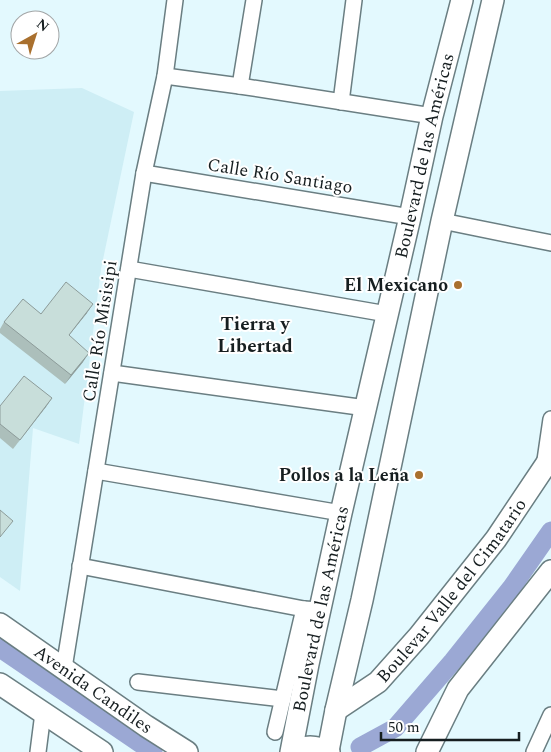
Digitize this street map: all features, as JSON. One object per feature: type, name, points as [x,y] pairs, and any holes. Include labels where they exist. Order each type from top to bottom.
[{"type":"main road","name":"Boulevard de las Américas","points":[[292,752],[312,609],[341,513],[432,116],[462,0]]},
{"type":"main road","name":"Boulevard de las Américas","points":[[329,751],[336,710],[362,600],[442,221],[493,0]]},
{"type":"main road","name":"Boulevar Valle del Cimatario","points":[[336,710],[378,682],[419,636],[496,538],[547,463]]},
{"type":"main road","points":[[427,752],[458,689],[551,571]]},
{"type":"main road","name":"Avenida Candiles","points":[[0,624],[146,726],[187,752]]},
{"type":"main road","points":[[0,684],[102,752]]},
{"type":"main road","points":[[292,752],[307,746],[314,746],[329,751]]},
{"type":"street","name":"Calle Río Misisipi","points":[[64,668],[144,173],[166,76],[175,0]]},
{"type":"street","points":[[240,86],[254,0]]},
{"type":"street","points":[[341,102],[354,0]]},
{"type":"street","points":[[166,76],[432,116]]},
{"type":"street","name":"Calle Río Santiago","points":[[144,173],[410,216]]},
{"type":"street","points":[[442,221],[551,243]]},
{"type":"street","points":[[129,269],[387,314]]},
{"type":"street","points":[[112,372],[366,408]]},
{"type":"street","points":[[547,463],[551,419]]},
{"type":"street","points":[[96,470],[341,513]]},
{"type":"street","points":[[80,566],[312,609]]},
{"type":"street","name":"Boulevard de las Américas","points":[[275,732],[283,699],[312,609]]},
{"type":"street","points":[[138,682],[283,699]]},
{"type":"street","points":[[38,752],[43,712]]},
{"type":"street","points":[[534,752],[551,715]]},
{"type":"shaded area","points":[[82,88],[134,112],[101,269],[79,444],[33,428],[20,591],[0,577],[0,91]]},
{"type":"building","points":[[66,282],[93,304],[69,335],[89,353],[71,375],[4,322],[23,299],[41,314]]},
{"type":"building","points":[[24,376],[52,398],[20,440],[0,424],[0,406]]},
{"type":"building","points":[[0,510],[13,521],[0,537]]},
{"type":"waterway","points":[[360,747],[395,728],[453,661],[512,587],[551,531]]},
{"type":"waterway","points":[[0,648],[153,752]]},
{"type":"place","name":"El Mexicano","points":[[458,285]]},
{"type":"place","name":"Pollos a la Leña","points":[[419,475]]},
{"type":"district","name":"Tierra y Libertad","points":[[255,335]]}]
